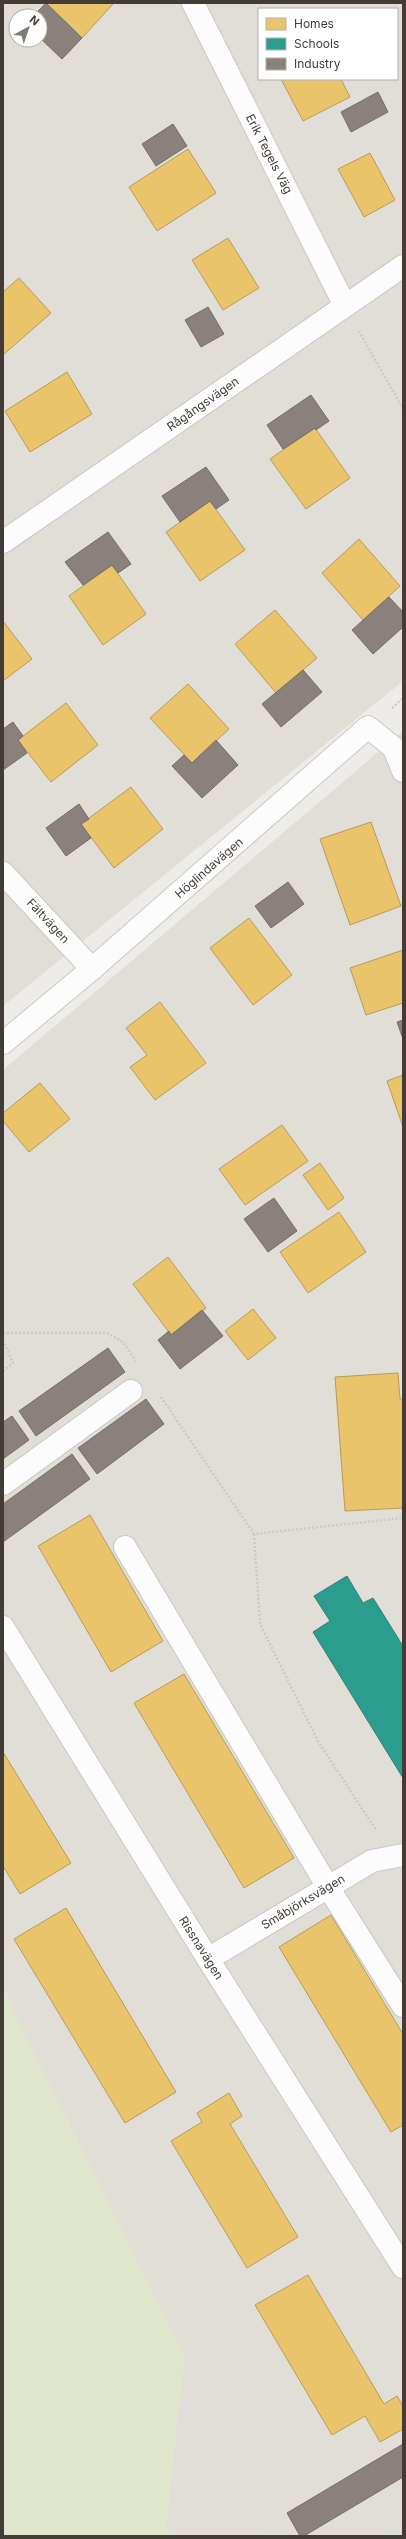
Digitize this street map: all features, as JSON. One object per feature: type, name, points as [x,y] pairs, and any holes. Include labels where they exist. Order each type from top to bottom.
[{"type":"street","name":"Erik Tegels Väg","points":[[193,3],[345,306]]},
{"type":"street","name":"Rågångsvägen","points":[[3,542],[403,266]]},
{"type":"street","name":"Höglindavägen","points":[[3,1044],[92,969],[368,728],[394,748],[403,771]]},
{"type":"street","name":"Fältvägen","points":[[3,873],[92,969]]},
{"type":"street","points":[[3,1484],[131,1391]]},
{"type":"street","points":[[125,1547],[328,1888],[403,2006]]},
{"type":"street","name":"Rissnavägen","points":[[3,1626],[208,1959],[403,2267]]},
{"type":"street","name":"Småbjörksvägen","points":[[208,1959],[372,1861],[398,1856]]},
{"type":"path","points":[[345,306],[403,409]]},
{"type":"path","points":[[3,1333],[107,1333],[123,1342],[140,1367]]},
{"type":"path","points":[[3,1340],[14,1363],[3,1371]]},
{"type":"path","points":[[158,1393],[254,1534],[260,1624],[318,1741],[398,1856]]},
{"type":"path","points":[[254,1534],[403,1518]]},
{"type":"shaded area","points":[[3,3],[403,3],[403,681],[3,1006]]},
{"type":"shaded area","points":[[403,731],[403,2536],[169,2536],[166,2523],[184,2357],[3,1989],[3,1070]]},
{"type":"shaded area","points":[[403,2520],[403,2536],[377,2536]]},
{"type":"shaded area","points":[[279,2524],[287,2536],[259,2536]]},
{"type":"green space","points":[[3,1989],[184,2357],[166,2523],[169,2536],[3,2536]]},
{"type":"building: Homes","points":[[46,3],[112,3],[113,4],[82,38]]},
{"type":"building: Homes","points":[[282,80],[342,80],[350,97],[303,121]]},
{"type":"building: Homes","points":[[188,149],[216,193],[157,231],[129,187]]},
{"type":"building: Homes","points":[[370,153],[395,200],[364,217],[338,169]]},
{"type":"building: Homes","points":[[228,238],[259,288],[223,310],[192,260]]},
{"type":"building: Homes","points":[[19,278],[51,313],[3,355],[3,292]]},
{"type":"building: Homes","points":[[67,372],[92,414],[30,452],[5,411]]},
{"type":"building: Homes","points":[[315,428],[350,478],[306,509],[270,459]]},
{"type":"building: Homes","points":[[210,501],[245,550],[200,581],[166,532]]},
{"type":"building: Homes","points":[[359,539],[400,586],[363,620],[322,573]]},
{"type":"building: Homes","points":[[112,565],[146,614],[103,645],[69,596]]},
{"type":"building: Homes","points":[[275,610],[317,658],[276,693],[235,644]]},
{"type":"building: Homes","points":[[3,621],[32,659],[3,681]]},
{"type":"building: Homes","points":[[188,684],[229,729],[192,763],[150,718]]},
{"type":"building: Homes","points":[[66,703],[98,745],[51,782],[18,740]]},
{"type":"building: Homes","points":[[131,787],[163,829],[114,868],[81,824]]},
{"type":"building: Homes","points":[[371,822],[401,906],[350,925],[320,839]]},
{"type":"building: Homes","points":[[249,918],[292,975],[253,1005],[210,948]]},
{"type":"building: Homes","points":[[403,950],[403,1003],[366,1015],[350,968]]},
{"type":"building: Homes","points":[[160,1002],[206,1063],[155,1100],[130,1067],[147,1055],[126,1028]]},
{"type":"building: Homes","points":[[403,1075],[403,1127],[387,1081]]},
{"type":"building: Homes","points":[[40,1083],[70,1119],[29,1152],[3,1121],[3,1113]]},
{"type":"building: Homes","points":[[282,1125],[308,1161],[245,1205],[219,1169]]},
{"type":"building: Homes","points":[[320,1163],[344,1198],[328,1210],[303,1175]]},
{"type":"building: Homes","points":[[339,1212],[366,1252],[308,1293],[280,1252]]},
{"type":"building: Homes","points":[[168,1257],[206,1308],[171,1335],[133,1284]]},
{"type":"building: Homes","points":[[253,1309],[276,1338],[248,1360],[225,1331]]},
{"type":"building: Homes","points":[[398,1373],[400,1399],[403,1399],[403,1508],[345,1511],[335,1377]]},
{"type":"building: Homes","points":[[90,1515],[163,1641],[111,1672],[38,1546]]},
{"type":"building: Homes","points":[[184,1674],[294,1858],[244,1888],[134,1703]]},
{"type":"building: Homes","points":[[3,1752],[71,1863],[20,1894],[3,1866]]},
{"type":"building: Homes","points":[[66,1908],[176,2092],[125,2123],[14,1939]]},
{"type":"building: Homes","points":[[331,1915],[403,2034],[403,2125],[391,2132],[279,1947]]},
{"type":"building: Homes","points":[[229,2093],[242,2116],[230,2124],[298,2237],[247,2268],[171,2141],[202,2122],[197,2113]]},
{"type":"building: Homes","points":[[308,2275],[384,2404],[397,2396],[403,2406],[403,2429],[380,2442],[365,2416],[332,2435],[255,2305]]},
{"type":"building: Schools","points":[[347,1576],[363,1603],[373,1598],[403,1646],[403,1778],[313,1632],[330,1621],[314,1596]]},
{"type":"building: Industry","points":[[46,3],[82,38],[62,59],[48,46],[48,8],[41,8]]},
{"type":"building: Industry","points":[[378,92],[388,112],[351,132],[341,112]]},
{"type":"building: Industry","points":[[173,124],[187,146],[156,166],[142,144]]},
{"type":"building: Industry","points":[[208,307],[224,334],[201,347],[185,320]]},
{"type":"building: Industry","points":[[311,395],[329,421],[316,430],[315,428],[283,449],[267,425]]},
{"type":"building: Industry","points":[[206,467],[229,500],[216,509],[210,501],[180,522],[162,496]]},
{"type":"building: Industry","points":[[108,532],[131,564],[118,573],[112,565],[83,585],[65,562]]},
{"type":"building: Industry","points":[[389,597],[403,612],[403,627],[373,654],[352,630]]},
{"type":"building: Industry","points":[[303,670],[322,692],[281,727],[262,704]]},
{"type":"building: Industry","points":[[13,722],[23,736],[18,740],[27,753],[3,770],[3,729]]},
{"type":"building: Industry","points":[[216,740],[238,765],[202,798],[172,766],[184,755],[192,763]]},
{"type":"building: Industry","points":[[79,804],[89,819],[81,824],[91,838],[66,856],[46,828]]},
{"type":"building: Industry","points":[[288,882],[304,904],[271,928],[255,906]]},
{"type":"building: Industry","points":[[403,1020],[403,1039],[397,1022]]},
{"type":"building: Industry","points":[[274,1198],[297,1231],[268,1252],[244,1219]]},
{"type":"building: Industry","points":[[202,1310],[223,1336],[180,1369],[158,1340],[169,1331],[171,1335]]},
{"type":"building: Industry","points":[[108,1348],[125,1372],[36,1436],[19,1411]]},
{"type":"building: Industry","points":[[146,1399],[164,1424],[97,1474],[78,1448]]},
{"type":"building: Industry","points":[[12,1416],[29,1440],[3,1459],[3,1422]]},
{"type":"building: Industry","points":[[72,1454],[90,1479],[3,1542],[3,1504]]},
{"type":"building: Industry","points":[[403,2444],[403,2477],[304,2536],[300,2536],[287,2513]]}]
